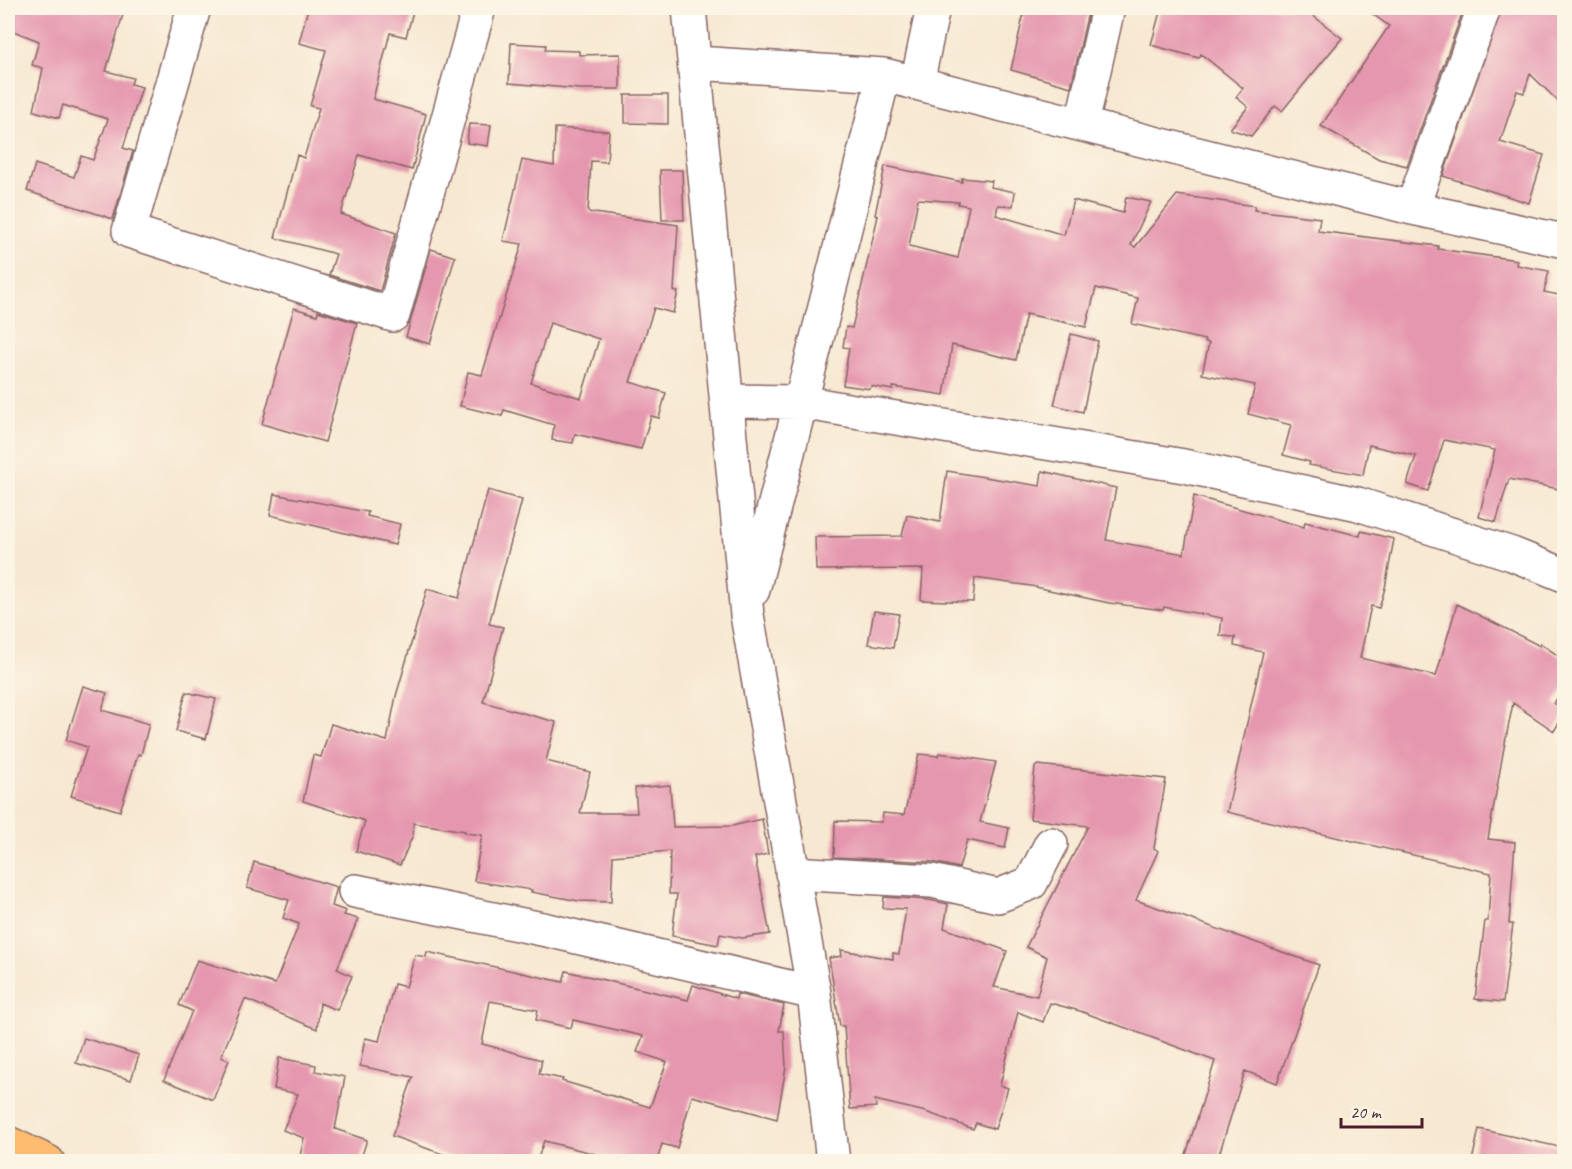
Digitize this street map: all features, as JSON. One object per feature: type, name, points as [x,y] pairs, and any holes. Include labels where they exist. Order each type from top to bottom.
[{"type":"highway","points":[[8,1143],[48,1161]]},
{"type":"street","points":[[194,8],[129,231],[393,315],[479,8]]},
{"type":"street","points":[[689,8],[747,615],[814,993],[834,1161]]},
{"type":"street","points":[[917,84],[933,8]]},
{"type":"street","points":[[1082,123],[1108,8]]},
{"type":"street","points":[[1412,208],[1484,8]]},
{"type":"street","points":[[696,63],[884,75],[1082,123],[1412,208],[1564,242]]},
{"type":"street","points":[[747,615],[884,75]]},
{"type":"street","points":[[727,401],[800,402],[1184,466],[1358,504],[1512,554],[1564,575]]},
{"type":"street","points":[[792,873],[932,881],[998,896],[1031,883],[1051,844]]},
{"type":"street","points":[[355,891],[547,930],[814,993]]},
{"type":"building","points":[[8,8],[125,8],[106,71],[133,78],[131,84],[142,87],[123,148],[133,151],[113,219],[27,191],[35,164],[74,177],[81,156],[93,160],[108,119],[63,105],[59,118],[34,111],[43,68],[32,65],[39,41],[8,29]]},
{"type":"building","points":[[308,8],[414,8],[406,37],[390,33],[373,99],[426,114],[412,170],[359,155],[341,214],[396,233],[380,291],[329,275],[336,254],[275,238],[297,155],[304,158],[319,108],[310,106],[326,50],[299,43]]},
{"type":"building","points":[[1025,8],[1089,8],[1071,87],[1011,70]]},
{"type":"building","points":[[1161,8],[1303,8],[1342,38],[1282,111],[1275,106],[1251,136],[1230,129],[1248,107],[1236,97],[1243,88],[1201,54],[1199,58],[1151,45]]},
{"type":"building","points":[[1364,8],[1464,8],[1407,166],[1379,159],[1321,126],[1389,26]]},
{"type":"building","points":[[1502,8],[1564,8],[1564,107],[1530,74],[1524,93],[1517,91],[1500,142],[1544,155],[1529,203],[1443,176]]},
{"type":"building","points":[[511,43],[546,45],[545,50],[579,51],[579,55],[620,54],[620,89],[580,89],[509,83]]},
{"type":"building","points":[[625,95],[668,95],[668,124],[625,123]]},
{"type":"building","points":[[469,124],[491,125],[488,146],[467,143]]},
{"type":"building","points":[[555,128],[609,131],[607,162],[591,161],[588,212],[678,225],[674,291],[678,292],[673,313],[654,308],[630,382],[666,393],[659,418],[651,416],[641,449],[575,434],[573,443],[552,440],[554,425],[504,410],[502,416],[460,406],[468,372],[482,375],[522,244],[503,241],[522,160],[554,166]],"holes":[[[550,323],[599,339],[581,398],[531,383]]]},
{"type":"building","points":[[885,166],[962,182],[962,178],[992,181],[990,187],[1015,192],[1013,206],[998,205],[996,215],[1064,235],[1073,200],[1123,213],[1126,197],[1151,202],[1131,245],[1135,247],[1177,195],[1255,206],[1254,210],[1320,218],[1318,231],[1438,246],[1438,249],[1517,260],[1516,265],[1549,271],[1544,292],[1564,296],[1564,339],[1557,382],[1564,383],[1564,490],[1509,479],[1496,522],[1479,517],[1495,450],[1444,440],[1428,491],[1407,484],[1416,456],[1369,445],[1363,475],[1309,465],[1310,462],[1283,455],[1291,425],[1248,414],[1255,385],[1202,374],[1209,343],[1205,340],[1132,324],[1138,298],[1096,288],[1086,327],[1026,314],[1016,360],[952,345],[944,395],[893,387],[893,390],[843,385],[849,348],[843,347],[846,327],[852,328],[878,216],[875,215]],"holes":[[[918,199],[959,202],[958,204],[969,206],[958,258],[909,246]]]},
{"type":"building","points":[[660,170],[682,170],[684,220],[662,220]]},
{"type":"building","points":[[431,249],[455,257],[430,344],[406,337]]},
{"type":"building","points":[[294,308],[317,315],[318,311],[357,323],[325,442],[262,424]]},
{"type":"building","points":[[1071,334],[1098,341],[1083,412],[1054,405]]},
{"type":"building","points":[[947,471],[1040,486],[1042,471],[1116,488],[1106,540],[1184,554],[1194,496],[1304,527],[1305,522],[1360,536],[1361,531],[1394,539],[1385,588],[1379,608],[1371,606],[1360,658],[1436,676],[1457,604],[1540,646],[1540,643],[1564,660],[1564,688],[1554,703],[1564,710],[1564,715],[1554,731],[1513,703],[1503,753],[1488,839],[1515,842],[1509,924],[1513,924],[1503,1002],[1475,999],[1485,921],[1488,921],[1491,873],[1227,812],[1263,652],[1234,646],[1235,637],[1220,636],[1222,618],[1164,607],[1163,610],[1109,603],[1031,586],[975,578],[973,602],[921,600],[923,569],[816,570],[815,537],[902,536],[907,515],[940,522]]},
{"type":"building","points":[[488,490],[522,500],[489,624],[503,627],[483,702],[556,722],[546,761],[590,772],[580,813],[637,813],[635,788],[670,785],[673,827],[732,826],[762,819],[768,854],[755,857],[770,934],[742,938],[720,934],[718,945],[672,936],[677,894],[669,894],[670,851],[613,856],[611,902],[579,901],[531,892],[532,890],[474,881],[482,835],[414,823],[413,835],[400,865],[356,851],[365,821],[303,801],[313,755],[321,757],[331,724],[387,741],[396,696],[427,589],[459,598]]},
{"type":"building","points":[[274,494],[368,512],[367,516],[400,524],[395,545],[270,515]]},
{"type":"building","points":[[874,611],[899,614],[893,648],[868,644]]},
{"type":"building","points":[[83,686],[107,693],[102,710],[149,724],[141,755],[138,754],[120,811],[71,796],[87,747],[66,740]]},
{"type":"building","points":[[186,692],[216,699],[206,739],[176,731]]},
{"type":"building","points":[[939,753],[996,762],[980,822],[1009,828],[1005,848],[967,840],[959,868],[933,862],[834,857],[835,821],[882,822],[883,813],[904,815],[919,754],[938,756]]},
{"type":"building","points":[[1038,765],[1166,779],[1154,848],[1158,851],[1136,900],[1319,965],[1277,1083],[1245,1071],[1217,1161],[1184,1161],[1215,1061],[1080,1011],[1050,1003],[1043,1022],[1018,1012],[1000,1085],[1008,1088],[995,1129],[976,1123],[973,1129],[926,1112],[875,1100],[876,1107],[850,1109],[844,1026],[840,1026],[829,958],[842,956],[841,950],[893,959],[893,953],[899,954],[906,909],[883,908],[884,897],[929,900],[948,904],[944,928],[1007,951],[994,987],[1037,996],[1047,957],[1026,947],[1088,826],[1030,819],[1035,767]]},
{"type":"building","points":[[254,862],[337,887],[332,906],[346,911],[344,915],[358,919],[337,969],[352,976],[337,1010],[320,1003],[317,1029],[245,999],[221,1057],[229,1060],[213,1100],[164,1080],[192,1011],[179,1005],[197,960],[275,984],[299,924],[283,918],[289,900],[247,888]]},
{"type":"building","points":[[427,952],[563,982],[566,971],[688,1000],[693,985],[736,999],[737,994],[784,1005],[779,1031],[784,1031],[786,1067],[777,1119],[692,1096],[677,1148],[662,1144],[657,1161],[623,1161],[544,1141],[537,1161],[462,1161],[392,1136],[413,1077],[360,1066],[365,1038],[379,1041],[394,984],[406,987],[415,955],[426,957]],"holes":[[[490,1001],[538,1010],[536,1020],[571,1028],[573,1020],[643,1036],[637,1052],[667,1062],[650,1107],[562,1081],[563,1079],[539,1074],[542,1060],[482,1044]]]},
{"type":"building","points":[[84,1038],[139,1055],[131,1080],[76,1063]]},
{"type":"building","points":[[279,1058],[316,1065],[315,1071],[345,1077],[335,1129],[367,1140],[360,1161],[299,1161],[304,1138],[283,1130],[298,1094],[274,1089]]},
{"type":"building","points":[[1479,1129],[1564,1148],[1564,1161],[1472,1161]]}]
